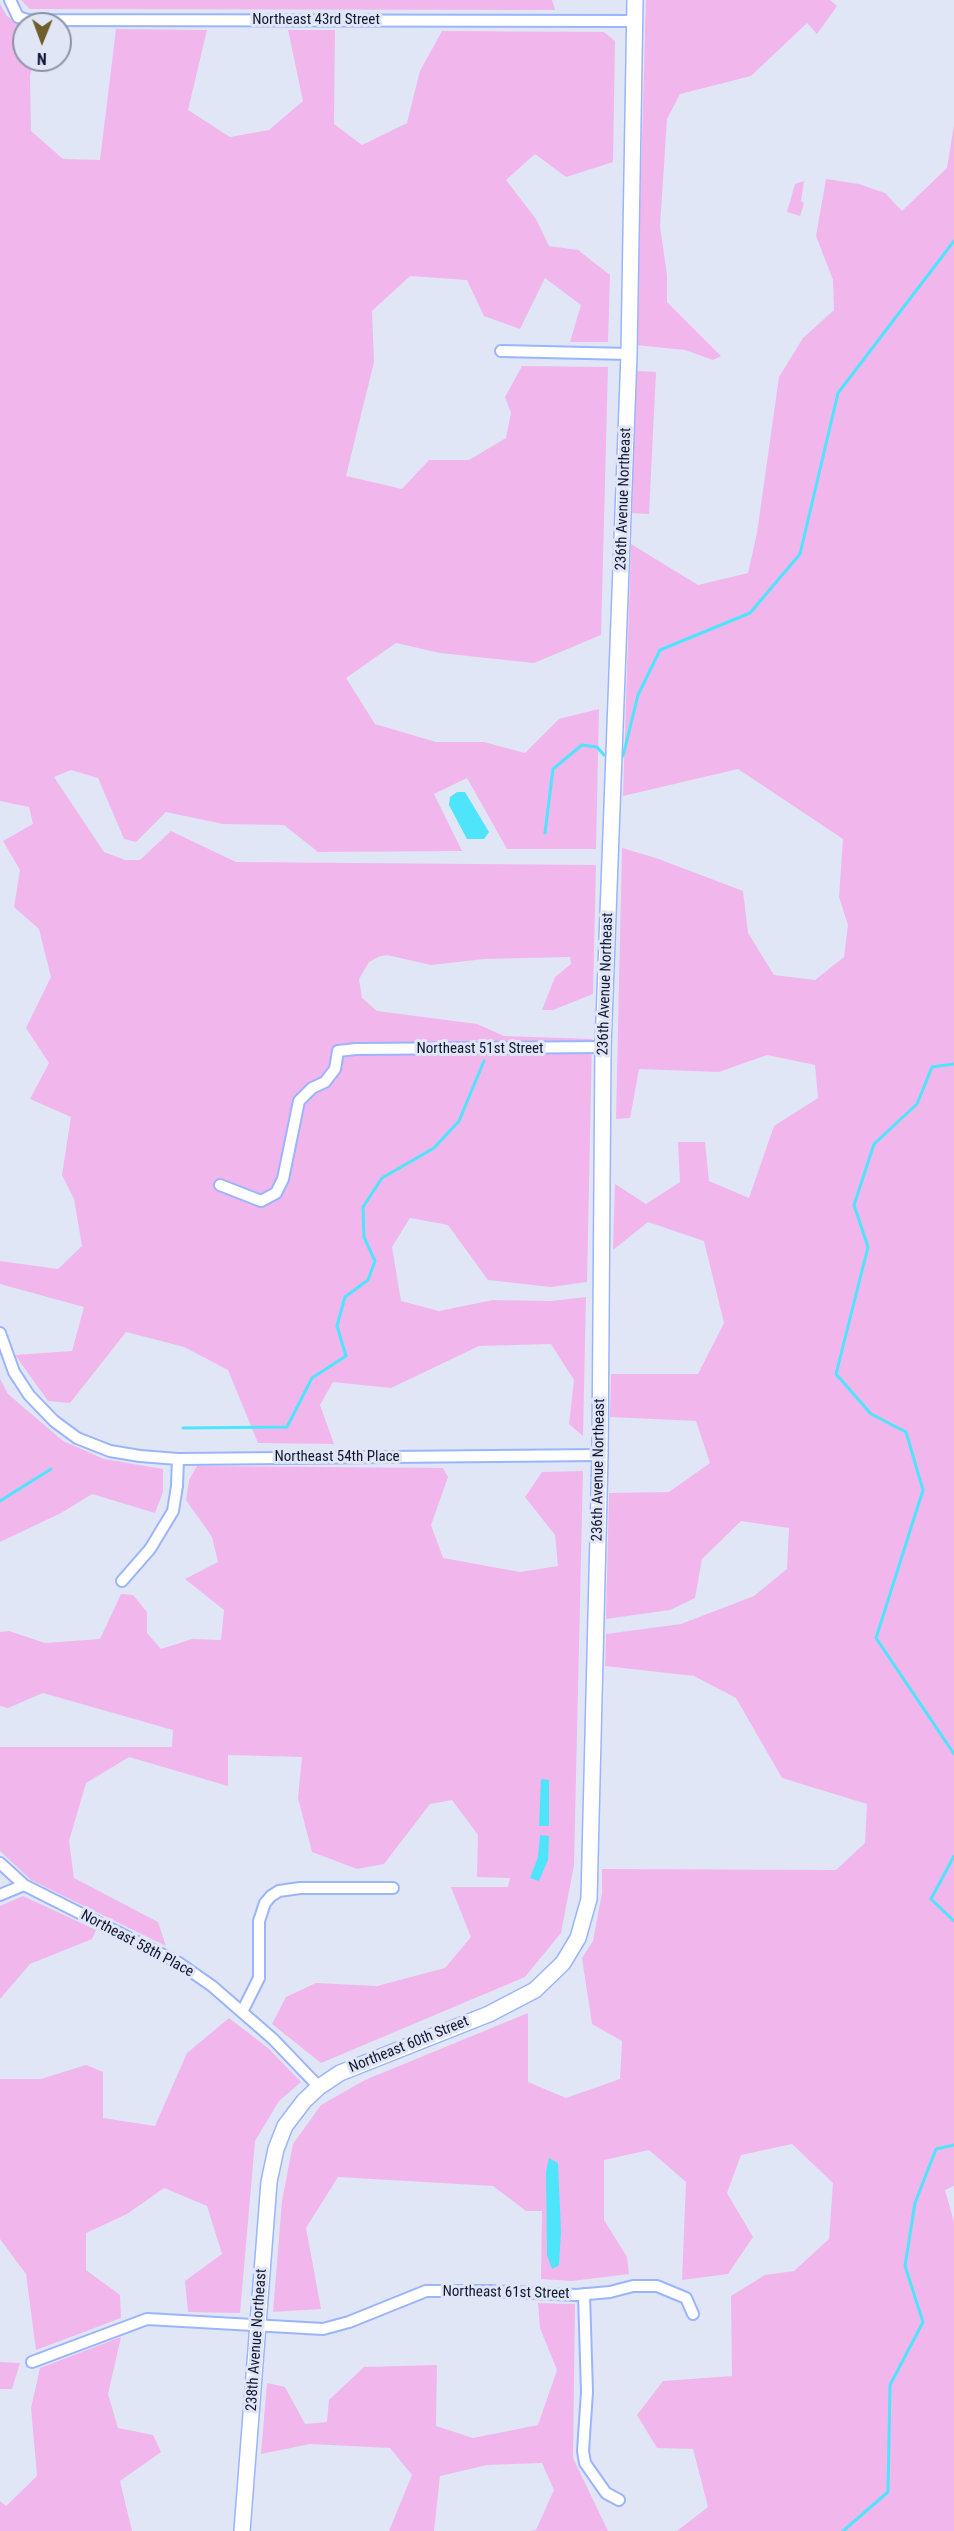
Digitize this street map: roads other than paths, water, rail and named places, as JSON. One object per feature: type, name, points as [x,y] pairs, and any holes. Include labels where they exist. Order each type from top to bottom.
[{"type":"street","name":"Northeast 43rd Street","points":[[10,0],[18,17],[28,20],[635,21]]},
{"type":"street","name":"236th Avenue Northeast","points":[[563,1963],[578,1938],[586,1914],[591,1880],[600,1455],[603,1047],[629,354],[635,0]]},
{"type":"street","points":[[501,351],[629,354]]},
{"type":"street","name":"Northeast 51st Street","points":[[220,1185],[261,1201],[276,1193],[283,1179],[299,1101],[312,1088],[325,1082],[335,1069],[338,1051],[603,1047]]},
{"type":"street","name":"Northeast 54th Place","points":[[0,1333],[14,1371],[29,1395],[54,1421],[77,1438],[110,1451],[178,1459],[600,1455]]},
{"type":"street","points":[[122,1581],[150,1548],[172,1511],[177,1486],[178,1459]]},
{"type":"street","name":"Northeast 58th Place","points":[[0,1863],[24,1885],[179,1963],[212,1986],[291,2056],[319,2087]]},
{"type":"street","points":[[0,1895],[24,1885]]},
{"type":"street","points":[[242,2012],[259,1978],[259,1921],[265,1904],[271,1896],[279,1891],[300,1888],[393,1888]]},
{"type":"street","name":"Northeast 60th Street","points":[[276,2149],[292,2114],[319,2087],[340,2073],[518,2001],[548,1980],[563,1963]]},
{"type":"street","name":"238th Avenue Northeast","points":[[242,2531],[269,2182],[276,2149]]},
{"type":"street","name":"Northeast 61st Street","points":[[32,2362],[147,2319],[323,2329],[349,2322],[426,2291],[584,2294],[610,2292],[633,2286],[657,2286],[686,2298],[693,2314]]},
{"type":"street","points":[[584,2294],[587,2392],[583,2451],[585,2463],[606,2493],[619,2500]]},
{"type":"water","points":[[457,792],[465,792],[489,832],[484,839],[467,839],[449,805],[450,797]]},
{"type":"water","points":[[541,1779],[549,1780],[549,1826],[539,1826]]},
{"type":"water","points":[[540,1835],[549,1836],[548,1860],[539,1881],[530,1878],[538,1857]]},
{"type":"water","points":[[549,2158],[558,2163],[561,2232],[559,2265],[552,2269],[547,2255],[546,2172]]},
{"type":"waterway","points":[[623,756],[638,695],[660,650],[750,613],[800,554],[838,393],[954,241]]},
{"type":"waterway","points":[[545,833],[553,769],[582,745],[597,747],[604,755]]},
{"type":"waterway","points":[[183,1428],[287,1427],[312,1378],[346,1356],[337,1326],[345,1297],[368,1280],[375,1261],[364,1237],[363,1207],[382,1178],[434,1148],[459,1121],[484,1061]]},
{"type":"waterway","points":[[954,1064],[932,1067],[917,1104],[874,1144],[854,1205],[868,1247],[836,1374],[871,1414],[906,1432],[923,1490],[876,1638],[954,1754]]},
{"type":"waterway","points":[[0,1501],[51,1469]]},
{"type":"waterway","points":[[954,1856],[931,1899],[954,1921]]},
{"type":"waterway","points":[[843,2531],[888,2492],[890,2385],[923,2322],[905,2266],[915,2203],[936,2149],[954,2145]]}]
